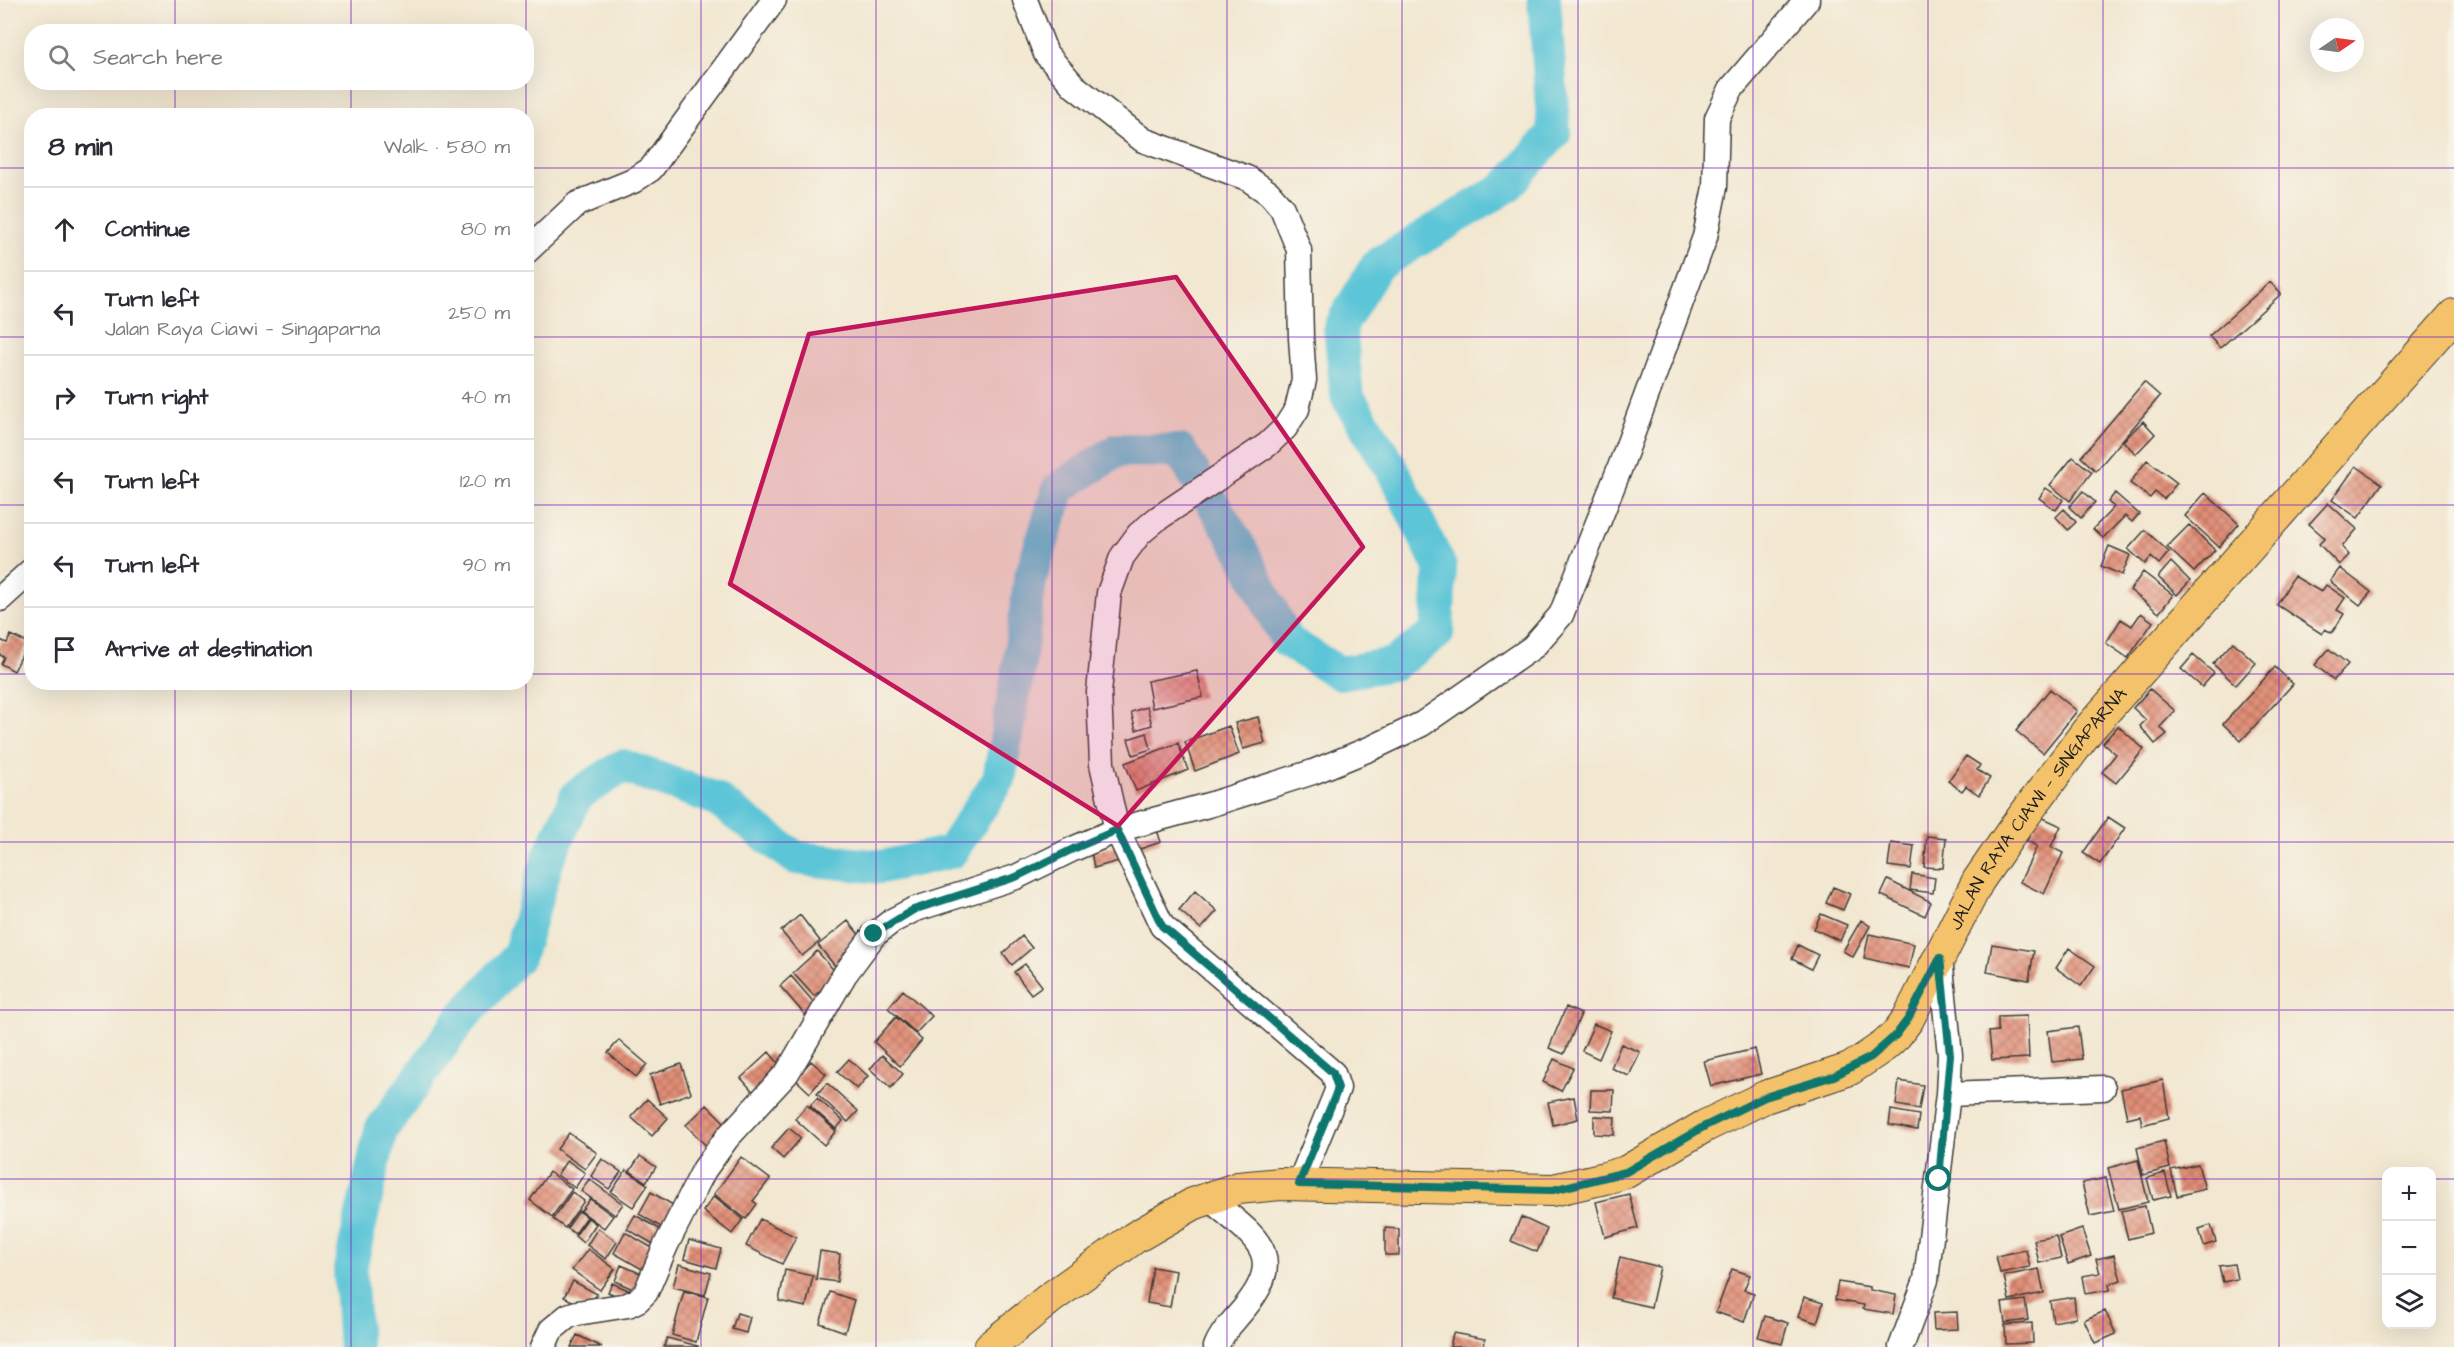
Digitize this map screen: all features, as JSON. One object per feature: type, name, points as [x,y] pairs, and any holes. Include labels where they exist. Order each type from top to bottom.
[{"type":"main road","name":"JALAN RAYA CIAWI — SINGAPARNA","points":[[990,1347],[1050,1299],[1134,1238],[1193,1204],[1239,1188],[1299,1184],[1553,1190],[1626,1172],[1705,1126],[1765,1097],[1834,1076],[1871,1057],[1896,1035],[1908,1019],[1978,881],[2088,730],[2454,315]]},
{"type":"street","points":[[534,244],[577,204],[633,181],[651,169],[774,0]]},
{"type":"street","points":[[1025,0],[1046,54],[1074,86],[1143,140],[1247,178],[1269,193],[1282,208],[1299,250],[1300,338],[1304,380],[1298,409],[1285,428],[1267,445],[1184,500],[1139,534],[1122,558],[1109,593],[1100,702],[1102,764],[1117,830],[1162,926],[1333,1073],[1338,1088],[1299,1184]]},
{"type":"street","points":[[543,1347],[551,1330],[568,1316],[628,1305],[638,1300],[646,1292],[666,1245],[704,1170],[727,1138],[787,1073],[845,974],[874,934],[913,910],[1016,877],[1117,830],[1212,804],[1313,772],[1393,738],[1422,724],[1533,647],[1561,615],[1610,492],[1705,237],[1715,187],[1717,118],[1723,103],[1731,89],[1807,0]]},
{"type":"street","points":[[0,599],[24,577]]},
{"type":"street","points":[[1901,1347],[1926,1280],[1948,1094],[1950,1055],[1940,958]]},
{"type":"street","points":[[1948,1094],[2103,1088]]},
{"type":"street","points":[[1209,1198],[1257,1240],[1266,1258],[1265,1271],[1258,1289],[1221,1337],[1216,1347]]},
{"type":"highlighted area","points":[[1176,277],[1363,547],[1118,826],[730,584],[809,334]]},
{"type":"building","points":[[2270,282],[2281,294],[2220,348],[2209,336]]},
{"type":"building","points":[[2144,382],[2160,396],[2096,471],[2081,457]]},
{"type":"building","points":[[2143,421],[2155,434],[2136,454],[2123,441]]},
{"type":"building","points":[[2073,457],[2092,472],[2070,501],[2050,485]]},
{"type":"building","points":[[2147,460],[2177,483],[2164,499],[2155,492],[2150,498],[2130,483]]},
{"type":"building","points":[[2356,466],[2382,484],[2358,518],[2332,500]]},
{"type":"building","points":[[2046,488],[2063,500],[2056,510],[2039,498]]},
{"type":"building","points":[[2083,491],[2095,502],[2081,518],[2069,507]]},
{"type":"building","points":[[2115,493],[2139,514],[2132,522],[2125,516],[2103,538],[2093,529],[2114,507],[2108,502]]},
{"type":"building","points":[[2205,493],[2239,524],[2219,547],[2185,516]]},
{"type":"building","points":[[2328,503],[2357,529],[2342,547],[2349,555],[2339,565],[2319,544],[2325,538],[2309,524]]},
{"type":"building","points":[[2064,509],[2076,522],[2068,530],[2056,517]]},
{"type":"building","points":[[2189,525],[2215,550],[2194,572],[2167,547]]},
{"type":"building","points":[[2145,530],[2169,552],[2159,564],[2151,557],[2145,564],[2128,549]]},
{"type":"building","points":[[2109,546],[2130,555],[2122,575],[2101,566]]},
{"type":"building","points":[[2171,562],[2190,581],[2177,595],[2158,577]]},
{"type":"building","points":[[2340,568],[2371,592],[2360,605],[2330,581]]},
{"type":"building","points":[[2143,572],[2173,595],[2159,613],[2130,590]]},
{"type":"building","points":[[2294,576],[2321,592],[2326,585],[2345,598],[2337,610],[2344,614],[2332,633],[2325,629],[2322,634],[2277,605]]},
{"type":"building","points":[[2141,613],[2153,622],[2128,658],[2106,643],[2121,619],[2132,626]]},
{"type":"building","points":[[11,635],[24,641],[24,651],[14,671],[1,664],[4,657],[0,655],[0,640],[7,643]]},
{"type":"building","points":[[2233,642],[2256,663],[2236,685],[2213,664]]},
{"type":"building","points":[[2329,649],[2348,664],[2334,680],[2315,665]]},
{"type":"building","points":[[2193,655],[2214,673],[2202,687],[2181,669]]},
{"type":"building","points":[[2275,667],[2293,684],[2241,741],[2223,724]]},
{"type":"building","points":[[1197,671],[1203,697],[1152,708],[1147,681]]},
{"type":"building","points":[[2050,689],[2077,711],[2043,753],[2016,731]]},
{"type":"building","points":[[2150,689],[2175,711],[2160,727],[2167,734],[2155,744],[2140,726],[2146,720],[2133,708]]},
{"type":"building","points":[[1147,707],[1152,725],[1136,730],[1131,712]]},
{"type":"building","points":[[1258,717],[1265,743],[1243,749],[1235,723]]},
{"type":"building","points":[[1229,726],[1239,754],[1195,771],[1185,742]]},
{"type":"building","points":[[2118,726],[2144,749],[2116,783],[2102,772],[2116,754],[2103,743]]},
{"type":"building","points":[[1147,733],[1151,749],[1133,755],[1128,739]]},
{"type":"building","points":[[1178,743],[1188,770],[1136,791],[1125,763]]},
{"type":"building","points":[[1966,756],[1980,765],[1977,770],[1990,778],[1979,795],[1966,786],[1962,791],[1948,781]]},
{"type":"building","points":[[2039,816],[2061,826],[2051,847],[2063,853],[2044,894],[2020,882],[2037,846],[2027,841]]},
{"type":"building","points":[[2108,817],[2125,828],[2100,864],[2083,853]]},
{"type":"building","points":[[1157,830],[1161,842],[1131,852],[1127,840]]},
{"type":"building","points":[[1927,836],[1946,838],[1943,868],[1924,867]]},
{"type":"building","points":[[1891,843],[1914,846],[1911,869],[1888,866]]},
{"type":"building","points":[[1118,845],[1122,860],[1094,868],[1091,852]]},
{"type":"building","points":[[1912,874],[1935,878],[1933,893],[1910,890]]},
{"type":"building","points":[[1888,880],[1931,902],[1925,916],[1881,895]]},
{"type":"building","points":[[1833,887],[1850,894],[1843,910],[1826,903]]},
{"type":"building","points":[[1195,891],[1217,911],[1201,929],[1179,910]]},
{"type":"building","points":[[1821,914],[1847,925],[1840,941],[1814,929]]},
{"type":"building","points":[[800,915],[820,941],[802,956],[781,931]]},
{"type":"building","points":[[1861,920],[1870,926],[1853,957],[1843,951]]},
{"type":"building","points":[[848,921],[865,942],[835,966],[818,945]]},
{"type":"building","points":[[1869,934],[1914,944],[1909,968],[1864,958]]},
{"type":"building","points":[[1022,936],[1032,948],[1012,965],[1003,953]]},
{"type":"building","points":[[1992,944],[2034,951],[2029,980],[1987,972]]},
{"type":"building","points":[[1798,945],[1818,955],[1811,969],[1792,959]]},
{"type":"building","points":[[2069,948],[2095,966],[2081,986],[2056,968]]},
{"type":"building","points":[[817,951],[838,975],[814,996],[793,973]]},
{"type":"building","points":[[1025,964],[1042,986],[1031,994],[1014,972]]},
{"type":"building","points":[[791,976],[816,1005],[805,1015],[780,986]]},
{"type":"building","points":[[903,990],[932,1016],[916,1033],[888,1008]]},
{"type":"building","points":[[1566,1007],[1581,1014],[1564,1054],[1549,1048]]},
{"type":"building","points":[[2027,1016],[2029,1058],[1992,1060],[1989,1032],[1998,1031],[1998,1017]]},
{"type":"building","points":[[896,1017],[922,1040],[900,1066],[874,1042]]},
{"type":"building","points":[[1594,1024],[1611,1031],[1599,1059],[1582,1051]]},
{"type":"building","points":[[2078,1027],[2082,1059],[2052,1062],[2048,1031]]},
{"type":"building","points":[[619,1040],[647,1064],[636,1077],[608,1053]]},
{"type":"building","points":[[1621,1044],[1640,1052],[1629,1076],[1611,1068]]},
{"type":"building","points":[[1755,1049],[1761,1074],[1711,1086],[1704,1061]]},
{"type":"building","points":[[769,1052],[785,1071],[757,1096],[741,1078]]},
{"type":"building","points":[[882,1055],[903,1074],[891,1088],[870,1069]]},
{"type":"building","points":[[849,1059],[868,1076],[857,1089],[837,1072]]},
{"type":"building","points":[[1554,1059],[1573,1068],[1561,1091],[1543,1082]]},
{"type":"building","points":[[811,1061],[826,1074],[810,1093],[795,1079]]},
{"type":"building","points":[[681,1064],[691,1093],[660,1104],[650,1075]]},
{"type":"building","points":[[2163,1080],[2169,1118],[2142,1125],[2140,1115],[2127,1118],[2121,1089]]},
{"type":"building","points":[[1899,1081],[1923,1085],[1919,1109],[1896,1105]]},
{"type":"building","points":[[827,1083],[858,1111],[848,1122],[817,1094]]},
{"type":"building","points":[[1591,1090],[1614,1090],[1613,1111],[1590,1110]]},
{"type":"building","points":[[1574,1097],[1578,1119],[1553,1125],[1548,1102]]},
{"type":"building","points":[[817,1098],[843,1121],[836,1129],[810,1106]]},
{"type":"building","points":[[647,1099],[668,1118],[652,1136],[631,1117]]},
{"type":"building","points":[[707,1105],[732,1130],[711,1151],[686,1125]]},
{"type":"building","points":[[807,1105],[836,1131],[824,1145],[795,1119]]},
{"type":"building","points":[[1891,1110],[1919,1115],[1917,1130],[1889,1125]]},
{"type":"building","points":[[1594,1116],[1615,1117],[1614,1135],[1594,1134]]},
{"type":"building","points":[[789,1128],[801,1138],[783,1159],[771,1148]]},
{"type":"building","points":[[569,1133],[597,1153],[585,1169],[557,1149]]},
{"type":"building","points":[[2164,1141],[2170,1168],[2143,1175],[2137,1148]]},
{"type":"building","points":[[640,1156],[656,1167],[646,1182],[630,1171]]},
{"type":"building","points":[[741,1157],[770,1179],[753,1201],[757,1204],[746,1219],[714,1194]]},
{"type":"building","points":[[602,1159],[621,1172],[609,1189],[591,1176]]},
{"type":"building","points":[[567,1160],[585,1173],[575,1188],[557,1175]]},
{"type":"building","points":[[2138,1160],[2148,1202],[2119,1209],[2108,1168]]},
{"type":"building","points":[[2198,1164],[2205,1189],[2177,1196],[2171,1170]]},
{"type":"building","points":[[626,1170],[648,1185],[633,1207],[611,1192]]},
{"type":"building","points":[[549,1172],[572,1189],[552,1217],[530,1200]]},
{"type":"building","points":[[2165,1173],[2171,1196],[2153,1200],[2147,1178]]},
{"type":"building","points":[[2106,1178],[2114,1211],[2090,1216],[2082,1183]]},
{"type":"building","points":[[589,1179],[623,1204],[615,1215],[581,1191]]},
{"type":"building","points":[[572,1192],[584,1201],[565,1228],[553,1219]]},
{"type":"building","points":[[651,1192],[678,1208],[666,1230],[639,1214]]},
{"type":"building","points":[[1629,1194],[1638,1228],[1605,1237],[1596,1202]]},
{"type":"building","points":[[714,1196],[743,1219],[732,1234],[703,1211]]},
{"type":"building","points":[[590,1199],[613,1216],[604,1228],[581,1211]]},
{"type":"building","points":[[2145,1206],[2151,1233],[2128,1239],[2121,1211]]},
{"type":"building","points":[[579,1211],[587,1217],[575,1234],[567,1228]]},
{"type":"building","points":[[635,1215],[665,1232],[657,1246],[627,1229]]},
{"type":"building","points":[[1521,1217],[1547,1229],[1537,1252],[1511,1241]]},
{"type":"building","points":[[588,1218],[596,1224],[583,1243],[575,1236]]},
{"type":"building","points":[[760,1219],[796,1237],[782,1264],[746,1246]]},
{"type":"building","points":[[2211,1225],[2216,1242],[2204,1246],[2199,1229]]},
{"type":"building","points":[[598,1228],[617,1242],[606,1259],[587,1245]]},
{"type":"building","points":[[1385,1228],[1399,1229],[1399,1255],[1385,1255]]},
{"type":"building","points":[[2082,1229],[2091,1256],[2068,1264],[2059,1237]]},
{"type":"building","points":[[625,1232],[654,1249],[642,1269],[614,1253]]},
{"type":"building","points":[[2056,1236],[2061,1258],[2039,1263],[2034,1240]]},
{"type":"building","points":[[689,1240],[721,1249],[716,1268],[684,1259]]},
{"type":"building","points":[[588,1249],[615,1269],[600,1290],[572,1270]]},
{"type":"building","points":[[2026,1250],[2030,1267],[2000,1273],[1996,1256]]},
{"type":"building","points":[[820,1251],[840,1254],[837,1282],[816,1279]]},
{"type":"building","points":[[2114,1255],[2121,1280],[2109,1284],[2110,1290],[2085,1294],[2082,1276],[2100,1273],[2096,1259]]},
{"type":"building","points":[[1620,1257],[1660,1267],[1651,1307],[1611,1298]]},
{"type":"building","points":[[679,1264],[711,1273],[705,1295],[673,1287]]},
{"type":"building","points":[[2234,1264],[2237,1279],[2223,1282],[2219,1266]]},
{"type":"building","points":[[621,1265],[649,1277],[642,1293],[615,1281]]},
{"type":"building","points":[[1153,1267],[1176,1271],[1170,1307],[1147,1303]]},
{"type":"building","points":[[1732,1269],[1750,1275],[1744,1290],[1754,1293],[1744,1322],[1716,1312]]},
{"type":"building","points":[[2039,1269],[2044,1293],[2009,1300],[2004,1276]]},
{"type":"building","points":[[785,1270],[813,1276],[806,1307],[779,1301]]},
{"type":"building","points":[[573,1281],[597,1294],[588,1309],[564,1297]]},
{"type":"building","points":[[1838,1282],[1870,1287],[1870,1290],[1896,1295],[1893,1314],[1863,1309],[1864,1305],[1835,1300]]},
{"type":"building","points":[[612,1283],[635,1293],[631,1302],[608,1292]]},
{"type":"building","points":[[684,1291],[708,1297],[696,1342],[672,1335]]},
{"type":"building","points":[[830,1292],[854,1300],[845,1332],[820,1323]]},
{"type":"building","points":[[1804,1297],[1823,1303],[1817,1323],[1798,1317]]},
{"type":"building","points":[[2074,1297],[2076,1318],[2053,1322],[2050,1301]]},
{"type":"building","points":[[2025,1300],[2028,1320],[2005,1323],[2002,1303]]},
{"type":"building","points":[[2105,1311],[2116,1334],[2095,1343],[2084,1320]]},
{"type":"building","points":[[1957,1312],[1958,1329],[1934,1330],[1933,1313]]},
{"type":"building","points":[[737,1313],[750,1317],[746,1333],[732,1329]]},
{"type":"building","points":[[1765,1316],[1788,1323],[1782,1344],[1758,1337]]},
{"type":"building","points":[[2032,1323],[2033,1343],[2006,1344],[2005,1325]]},
{"type":"building","points":[[1453,1333],[1485,1339],[1484,1347],[1450,1347]]},
{"type":"building","points":[[577,1335],[602,1347],[571,1347]]},
{"type":"building","points":[[667,1338],[698,1346],[698,1347],[664,1347]]},
{"type":"waterway","points":[[355,1347],[350,1269],[381,1130],[460,1020],[519,955],[548,859],[577,795],[623,766],[714,798],[796,858],[881,867],[951,852],[999,779],[1017,679],[1030,580],[1059,488],[1118,450],[1180,451],[1241,549],[1287,641],[1339,673],[1393,664],[1437,633],[1440,567],[1393,471],[1347,396],[1340,327],[1377,265],[1506,187],[1554,133],[1544,0]]},
{"type":"route","points":[[874,934],[913,910],[1016,877],[1117,830],[1162,926],[1333,1073],[1337,1080],[1338,1088],[1299,1184],[1553,1190],[1626,1172],[1705,1126],[1765,1097],[1834,1076],[1871,1057],[1896,1035],[1908,1019],[1940,958],[1947,1006],[1950,1055],[1939,1179]]}]
